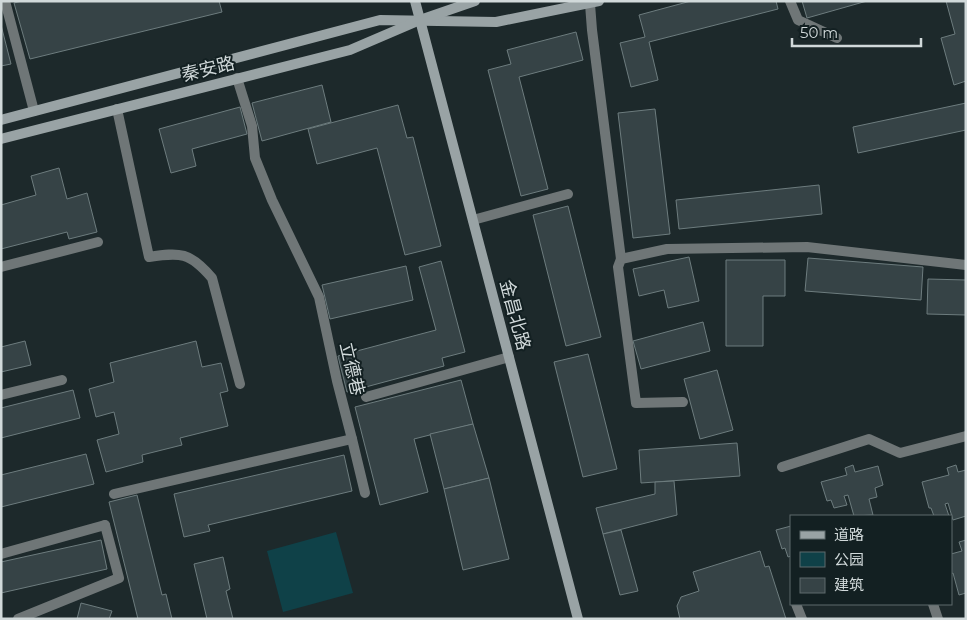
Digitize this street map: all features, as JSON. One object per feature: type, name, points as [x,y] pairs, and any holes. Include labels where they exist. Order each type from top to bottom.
[{"type":"main road","name":"金昌北路","points":[[415,1],[578,619]]},
{"type":"main road","name":"秦安路","points":[[1,139],[350,50],[420,20],[475,1]]},
{"type":"main road","name":"秦安路","points":[[1,120],[380,20],[496,22],[594,2]]},
{"type":"street","points":[[5,1],[34,111]]},
{"type":"street","points":[[790,1],[798,20],[837,38]]},
{"type":"street","points":[[594,2],[592,30],[621,259],[618,267],[636,403],[683,402]]},
{"type":"street","name":"立德巷","points":[[237,78],[252,126],[255,158],[272,200],[319,297],[337,381],[366,493]]},
{"type":"street","points":[[117,109],[149,257],[174,253],[189,258],[202,266],[212,278],[240,384]]},
{"type":"street","points":[[473,220],[568,194]]},
{"type":"street","points":[[1,267],[98,242]]},
{"type":"street","points":[[621,259],[667,249],[807,247],[966,265]]},
{"type":"street","points":[[366,397],[509,357]]},
{"type":"street","points":[[1,395],[62,380]]},
{"type":"street","points":[[782,467],[869,439],[900,453],[966,436]]},
{"type":"street","points":[[114,494],[352,439]]},
{"type":"street","points":[[1,554],[105,525],[119,578],[18,619]]},
{"type":"street","points":[[796,605],[802,619]]},
{"type":"street","points":[[933,605],[938,619]]},
{"type":"green space","points":[[336,532],[353,593],[283,612],[267,551]]},
{"type":"building","points":[[22,1],[219,1],[222,12],[30,59],[14,3]]},
{"type":"building","points":[[691,1],[776,1],[778,9],[649,42],[658,80],[631,87],[620,43],[645,37],[639,15]]},
{"type":"building","points":[[802,1],[867,1],[807,18]]},
{"type":"building","points":[[946,1],[966,1],[966,81],[954,85],[941,38],[955,34]]},
{"type":"building","points":[[1,25],[11,64],[1,66]]},
{"type":"building","points":[[576,32],[583,60],[519,77],[548,189],[521,196],[488,70],[511,64],[507,50]]},
{"type":"building","points":[[322,85],[331,122],[262,141],[252,103]]},
{"type":"building","points":[[966,103],[966,130],[858,153],[853,127]]},
{"type":"building","points":[[398,105],[407,138],[413,137],[441,246],[405,255],[377,148],[317,164],[308,129]]},
{"type":"building","points":[[240,107],[247,134],[192,149],[196,166],[171,173],[159,129]]},
{"type":"building","points":[[655,109],[670,234],[633,238],[618,113]]},
{"type":"building","points":[[59,168],[67,199],[87,193],[97,232],[69,239],[67,232],[1,249],[1,205],[36,195],[31,176]]},
{"type":"building","points":[[819,185],[822,214],[679,229],[676,200]]},
{"type":"building","points":[[568,206],[601,337],[566,346],[533,215]]},
{"type":"building","points":[[689,257],[699,301],[668,308],[664,290],[639,296],[633,269]]},
{"type":"building","points":[[808,258],[923,267],[921,300],[805,291]]},
{"type":"building","points":[[726,260],[785,260],[785,296],[763,296],[763,346],[726,346]]},
{"type":"building","points":[[441,261],[465,352],[442,358],[444,366],[347,392],[338,356],[436,330],[419,267]]},
{"type":"building","points":[[406,266],[413,300],[330,319],[322,285]]},
{"type":"building","points":[[928,279],[966,280],[966,315],[927,314]]},
{"type":"building","points":[[703,322],[710,351],[641,369],[633,341]]},
{"type":"building","points":[[25,341],[31,365],[1,372],[1,347]]},
{"type":"building","points":[[196,341],[202,367],[221,363],[228,391],[220,393],[228,426],[180,438],[182,445],[142,455],[143,462],[106,472],[97,440],[119,434],[114,412],[96,417],[89,389],[114,382],[110,363]]},
{"type":"building","points":[[588,354],[617,469],[583,477],[554,362]]},
{"type":"building","points":[[717,370],[733,430],[700,439],[684,379]]},
{"type":"building","points":[[461,380],[473,424],[414,439],[428,492],[380,505],[355,407]]},
{"type":"building","points":[[73,390],[80,418],[1,438],[1,408]]},
{"type":"building","points":[[473,424],[489,478],[444,489],[430,434]]},
{"type":"building","points":[[737,443],[740,476],[641,483],[639,450]]},
{"type":"building","points":[[86,454],[94,484],[1,507],[1,475]]},
{"type":"building","points":[[344,455],[352,491],[208,525],[210,531],[184,537],[174,494]]},
{"type":"building","points":[[853,465],[855,472],[878,466],[883,485],[875,488],[877,497],[869,499],[873,515],[854,515],[848,495],[844,496],[847,505],[834,508],[831,500],[827,501],[821,482],[847,475],[845,468]]},
{"type":"building","points":[[956,465],[958,472],[966,470],[966,516],[953,520],[948,503],[945,504],[949,515],[934,515],[931,508],[929,508],[922,482],[949,475],[947,468]]},
{"type":"building","points":[[489,478],[509,559],[463,570],[444,489]]},
{"type":"building","points":[[674,481],[677,515],[603,534],[596,508],[655,494],[655,482]]},
{"type":"building","points":[[137,495],[162,595],[166,594],[172,619],[138,619],[109,502]]},
{"type":"building","points":[[790,526],[790,556],[788,557],[785,548],[782,549],[776,530]]},
{"type":"building","points":[[621,530],[638,591],[620,595],[603,534]]},
{"type":"building","points":[[101,540],[107,569],[1,593],[1,562]]},
{"type":"building","points":[[966,540],[966,593],[959,595],[952,574],[952,554],[962,551],[959,542]]},
{"type":"building","points":[[760,551],[765,567],[769,566],[786,619],[680,619],[677,606],[681,597],[699,591],[693,572]]},
{"type":"building","points":[[223,557],[230,589],[226,591],[233,619],[207,619],[194,564]]},
{"type":"building","points":[[81,603],[112,611],[109,619],[77,619]]}]
